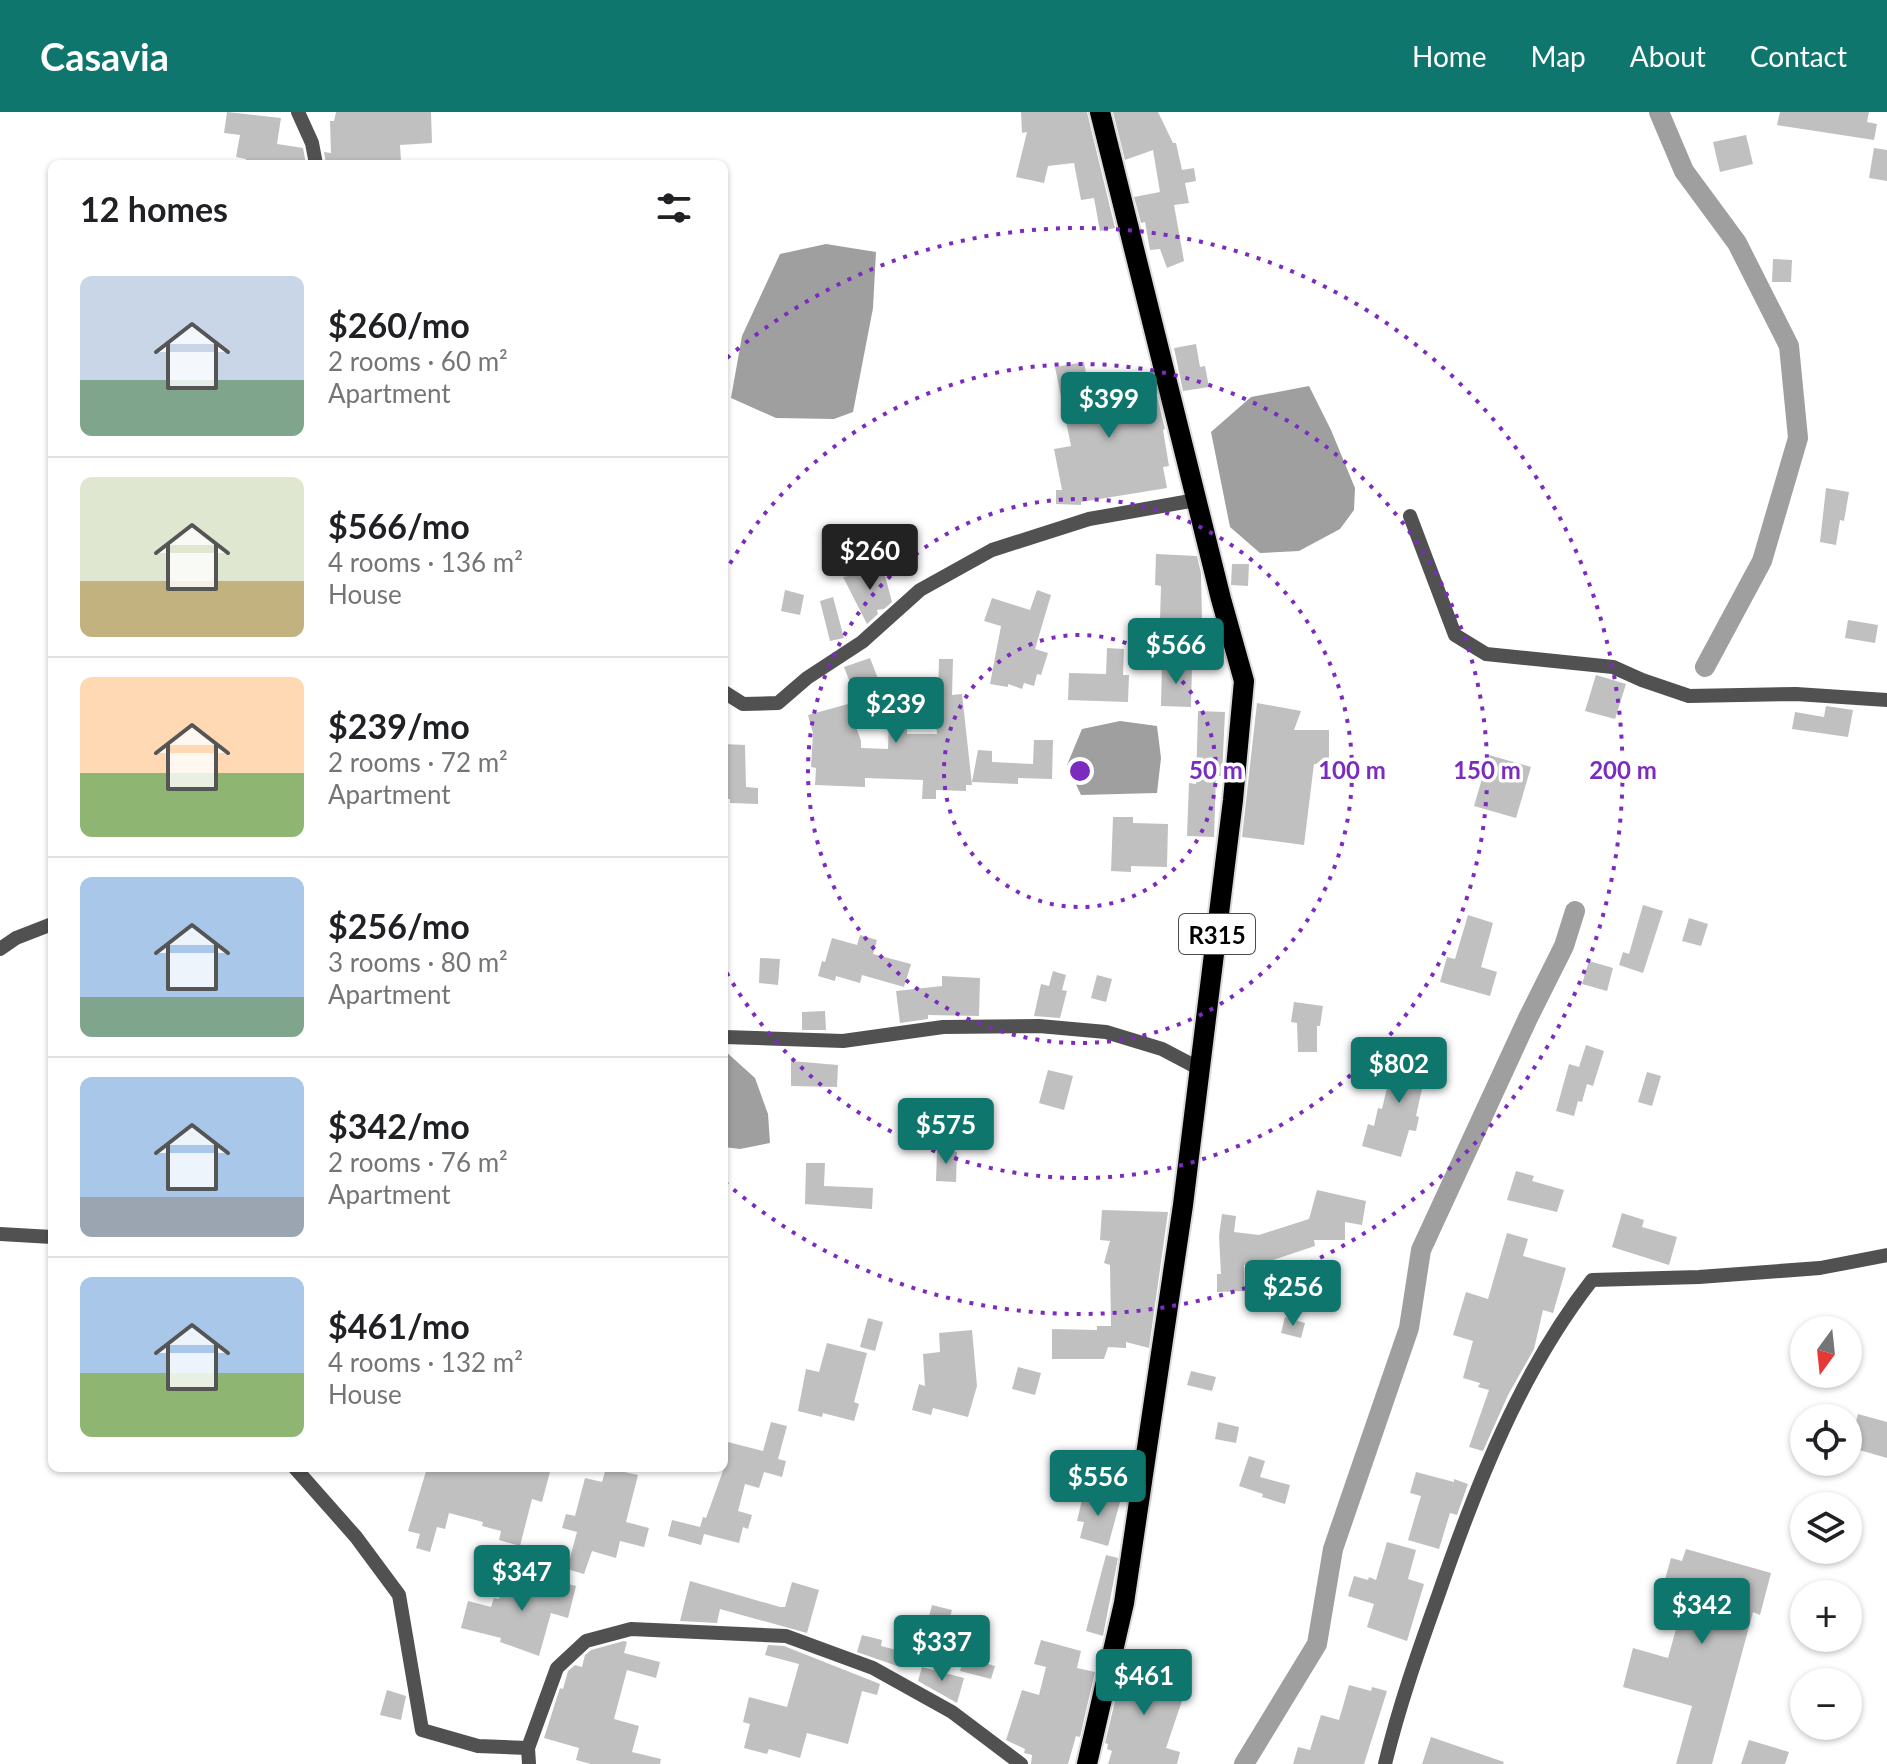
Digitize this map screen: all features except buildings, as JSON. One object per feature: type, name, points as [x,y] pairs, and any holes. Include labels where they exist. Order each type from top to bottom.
[{"type":"main road","name":"R315","points":[[1087,1764],[1124,1603],[1183,1205],[1233,800],[1244,681],[1100,112]]},
{"type":"street","points":[[298,112],[312,143],[315,160]]},
{"type":"street","points":[[728,695],[743,704],[778,703],[807,678],[862,642],[920,590],[992,550],[1089,519],[1196,500]]},
{"type":"street","points":[[1410,516],[1455,635],[1486,654],[1613,667],[1689,696],[1796,694],[1887,700]]},
{"type":"street","points":[[0,949],[16,938],[48,926]]},
{"type":"street","points":[[728,1037],[843,1041],[943,1027],[1039,1026],[1106,1032],[1162,1049],[1200,1069]]},
{"type":"street","points":[[0,1234],[48,1237]]},
{"type":"street","points":[[1385,1764],[1400,1703],[1459,1535],[1505,1428],[1565,1314],[1592,1280],[1699,1277],[1820,1268],[1887,1255]]},
{"type":"street","points":[[299,1472],[356,1537],[399,1595],[422,1730],[478,1746],[528,1748]]},
{"type":"street","points":[[529,1764],[528,1748],[557,1668],[586,1641],[631,1629],[786,1636],[873,1668],[952,1712],[1021,1764]]},
{"type":"shaded area","points":[[826,244],[876,252],[873,308],[853,412],[834,419],[776,418],[731,398],[742,336],[780,254]]},
{"type":"shaded area","points":[[1309,386],[1355,488],[1354,510],[1340,529],[1299,551],[1260,553],[1230,527],[1211,432],[1251,397]]},
{"type":"shaded area","points":[[1120,721],[1157,726],[1161,758],[1157,793],[1081,795],[1067,765],[1082,729]]},
{"type":"shaded area","points":[[728,1054],[755,1078],[768,1114],[770,1143],[740,1149],[728,1148]]},
{"type":"waterway","points":[[1659,112],[1684,171],[1737,243],[1789,346],[1798,438],[1762,561],[1705,667]]},
{"type":"waterway","points":[[1244,1764],[1317,1644],[1333,1549],[1409,1328],[1421,1250],[1564,946],[1575,911]]}]
